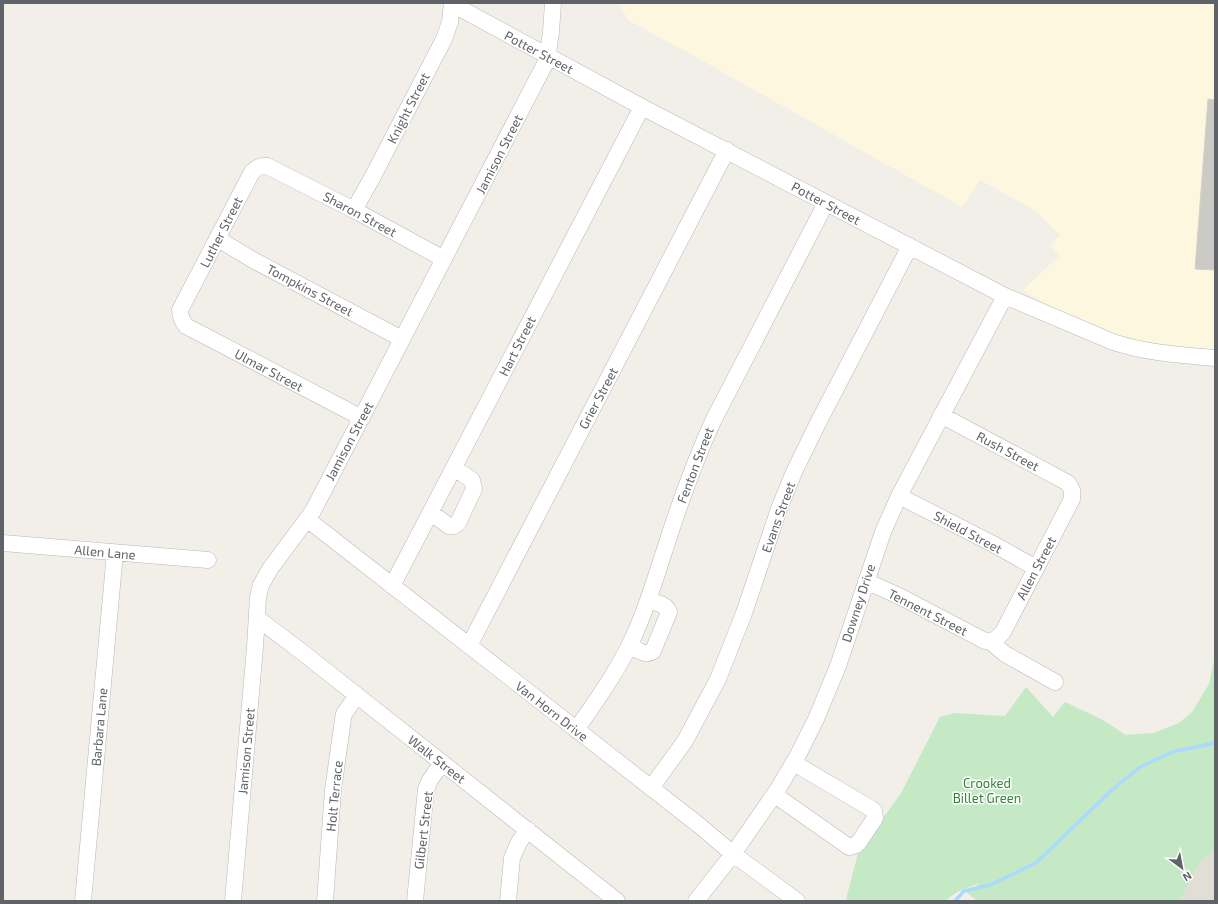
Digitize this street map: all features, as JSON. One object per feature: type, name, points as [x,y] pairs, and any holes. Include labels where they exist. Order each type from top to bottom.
[{"type":"street","name":"Jamison Street","points":[[233,901],[258,597],[262,585],[270,569],[313,511],[548,57],[554,3]]},
{"type":"street","name":"Potter Street","points":[[452,4],[548,57],[1005,296],[1113,342],[1131,348],[1160,353],[1215,358]]},
{"type":"street","name":"Knight Street","points":[[354,210],[444,39],[450,22],[452,4]]},
{"type":"street","name":"Hart Street","points":[[392,586],[642,106]]},
{"type":"street","name":"Grier Street","points":[[469,646],[727,150]]},
{"type":"street","name":"Luther Street","points":[[181,317],[180,310],[218,240],[252,172],[256,168],[262,166],[267,166],[276,170]]},
{"type":"street","name":"Sharon Street","points":[[276,170],[444,259]]},
{"type":"street","name":"Fenton Street","points":[[576,730],[620,664],[629,646],[648,600],[680,503],[713,421],[826,203]]},
{"type":"street","name":"Tompkins Street","points":[[218,240],[402,339]]},
{"type":"street","name":"Evans Street","points":[[651,788],[685,741],[718,679],[734,642],[779,509],[794,472],[910,246]]},
{"type":"street","name":"Downey Drive","points":[[696,901],[733,854],[775,795],[794,763],[828,692],[883,532],[899,496],[1005,296]]},
{"type":"street","name":"Ulmar Street","points":[[181,317],[182,322],[186,326],[362,418]]},
{"type":"street","name":"Rush Street","points":[[942,415],[1068,483],[1072,490]]},
{"type":"street","points":[[430,512],[449,526],[454,526],[458,523],[474,489],[472,480],[454,468]]},
{"type":"street","name":"Allen Street","points":[[990,641],[995,640],[1002,632],[1072,499],[1072,490]]},
{"type":"street","name":"Shield Street","points":[[899,496],[993,544],[1036,568]]},
{"type":"street","name":"Van Horn Drive","points":[[307,519],[733,854],[797,901]]},
{"type":"street","name":"Allen Lane","points":[[3,543],[208,560]]},
{"type":"street","name":"Barbara Lane","points":[[83,901],[114,553]]},
{"type":"street","name":"Tennent Street","points":[[866,581],[903,598],[984,641],[990,641]]},
{"type":"street","points":[[629,646],[647,654],[653,651],[669,612],[668,608],[663,605],[648,600]]},
{"type":"street","name":"Walk Street","points":[[257,618],[357,695],[617,901]]},
{"type":"street","points":[[990,641],[1005,654],[1055,682]]},
{"type":"street","name":"Holt Terrace","points":[[325,901],[333,790],[343,719],[344,714],[357,695]]},
{"type":"street","name":"Gilbert Street","points":[[415,901],[426,789],[430,780],[442,763]]},
{"type":"street","points":[[775,795],[849,847],[856,845],[859,842],[875,818],[874,811],[870,808],[794,763]]},
{"type":"street","points":[[508,901],[512,858],[519,842],[528,830]]},
{"type":"shaded area","points":[[619,3],[1215,3],[1215,350],[1122,340],[1065,316],[1023,290],[1059,256],[1051,245],[1060,235],[1035,210],[980,180],[962,207],[628,20]]},
{"type":"shaded area","points":[[1215,850],[1215,901],[1180,901],[1201,860]]},
{"type":"green space","name":"Crooked Billet Green","points":[[1215,656],[1215,850],[1201,860],[1180,901],[977,901],[967,893],[980,883],[957,892],[945,901],[849,901],[846,899],[859,850],[900,795],[940,717],[955,713],[1005,716],[1026,687],[1053,717],[1065,702],[1103,720],[1126,735],[1153,733],[1179,723],[1192,712],[1209,684]]},
{"type":"building","points":[[1208,99],[1215,100],[1215,270],[1195,269]]},
{"type":"waterway","points":[[955,901],[964,891],[990,885],[1036,863],[1112,790],[1140,767],[1172,752],[1215,743]]}]
